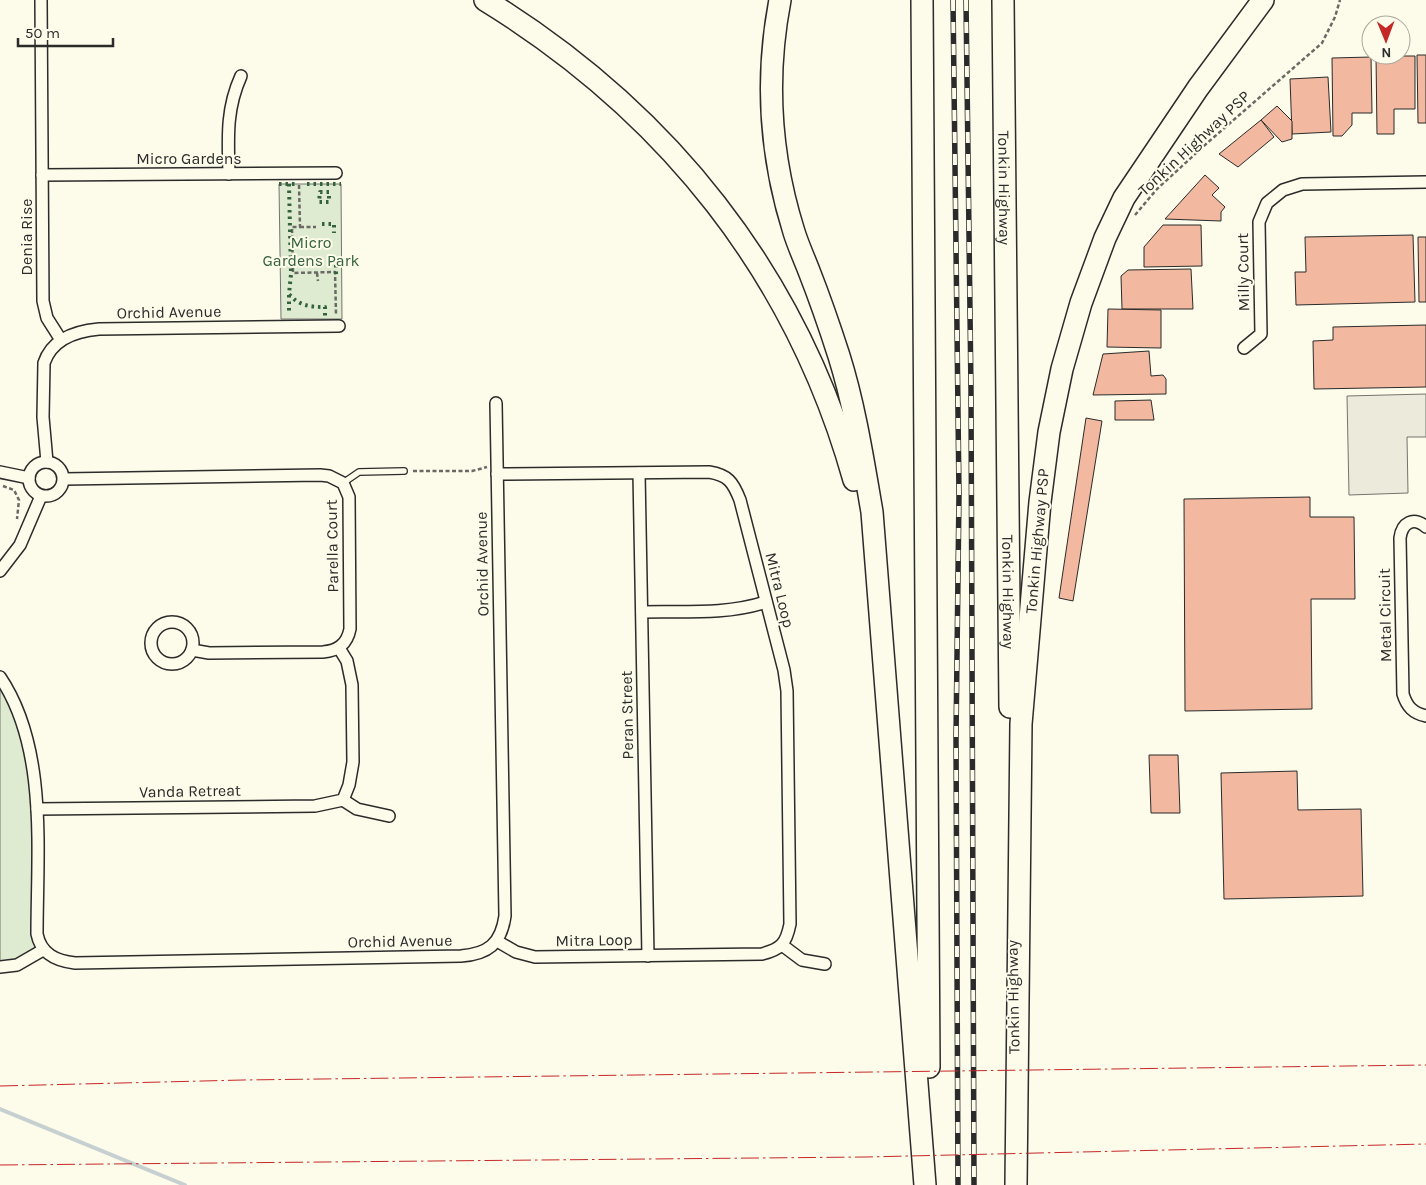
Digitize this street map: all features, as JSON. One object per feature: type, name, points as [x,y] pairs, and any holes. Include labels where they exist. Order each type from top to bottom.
[{"type":"highway","points":[[484,0],[520,22],[561,51],[638,116],[706,190],[736,230],[789,315],[811,360],[830,406],[847,454],[860,502],[871,551],[878,600]]},
{"type":"highway","points":[[780,0],[772,66],[771,108],[775,150],[783,192],[794,233],[840,358],[856,424],[872,512],[925,1185]]},
{"type":"highway","points":[[922,0],[930,1185]]},
{"type":"highway","name":"Tonkin Highway","points":[[1003,0],[1016,1185]]},
{"type":"highway","points":[[1016,1185],[1021,724],[1040,502],[1049,432],[1062,369],[1081,303],[1105,238],[1124,198],[1198,88],[1264,0]]},
{"type":"street","name":"Denia Rise","points":[[41,0],[43,301],[47,318],[62,340]]},
{"type":"street","points":[[229,174],[230,108],[233,92],[241,76]]},
{"type":"street","name":"Micro Gardens","points":[[42,175],[336,173]]},
{"type":"street","name":"Milly Court","points":[[1244,348],[1261,334],[1259,222],[1267,203],[1283,190],[1302,184],[1426,182]]},
{"type":"street","name":"Orchid Avenue","points":[[62,340],[75,333],[99,329],[337,326]]},
{"type":"street","points":[[47,462],[43,370],[47,355],[62,340]]},
{"type":"street","name":"Orchid Avenue","points":[[43,950],[63,962],[75,963],[472,956],[490,948],[502,934],[505,916],[496,403]]},
{"type":"street","points":[[42,462],[47,462],[59,467],[64,479],[61,489],[57,493],[52,496],[41,496],[32,489],[29,478],[33,468],[42,462]]},
{"type":"street","name":"Mitra Loop","points":[[497,469],[639,473],[709,472],[720,474],[728,479],[735,488],[740,500],[784,670],[788,707],[790,924],[788,936],[782,945],[774,951],[762,954],[535,958],[516,952],[497,940]]},
{"type":"street","points":[[2,473],[29,478]]},
{"type":"street","name":"Peran Street","points":[[639,473],[648,956]]},
{"type":"street","name":"Parella Court","points":[[64,479],[320,475],[329,476],[343,483],[348,497],[350,629],[348,638],[339,648]]},
{"type":"street","points":[[0,571],[20,545],[41,496]]},
{"type":"street","name":"Metal Circuit","points":[[1426,527],[1420,522],[1410,522],[1404,525],[1400,538],[1403,694],[1409,708],[1416,713],[1426,716]]},
{"type":"street","points":[[642,612],[722,611],[748,608],[766,602]]},
{"type":"street","points":[[192,650],[209,652],[314,652],[333,651],[339,648],[350,668],[352,685],[353,762],[349,785],[343,800],[357,809],[389,816]]},
{"type":"street","points":[[0,677],[12,698],[25,733],[34,770],[37,809],[37,934],[43,950],[17,965],[0,967]]},
{"type":"street","name":"Vanda Retreat","points":[[37,809],[315,806],[343,800]]},
{"type":"street","points":[[782,945],[802,960],[825,964]]},
{"type":"lane","points":[[343,483],[359,472],[404,471]]},
{"type":"path","name":"Tonkin Highway PSP","points":[[1133,217],[1157,189],[1322,43],[1335,18],[1340,0]]},
{"type":"path","points":[[299,174],[300,227]]},
{"type":"path","points":[[316,226],[292,227],[293,272],[335,272],[337,326]]},
{"type":"path","points":[[318,272],[318,281]]},
{"type":"path","points":[[404,471],[497,469]]},
{"type":"path","points":[[2,473],[3,486],[14,490],[19,500],[16,524]]},
{"type":"green space","name":"Micro Gardens Park","points":[[279,184],[341,184],[342,319],[281,319]]},
{"type":"green space","points":[[0,677],[30,753],[43,950],[0,967]]},
{"type":"shaded area","points":[[1426,394],[1426,437],[1407,437],[1408,493],[1349,495],[1347,396]]},
{"type":"building","points":[[1417,55],[1426,55],[1426,123],[1418,123]]},
{"type":"building","points":[[1411,56],[1415,56],[1415,109],[1394,109],[1394,134],[1377,134],[1376,65],[1411,65]]},
{"type":"building","points":[[1361,57],[1361,65],[1371,65],[1372,113],[1352,113],[1352,125],[1342,136],[1333,136],[1332,58]]},
{"type":"building","points":[[1328,77],[1331,132],[1292,134],[1290,79]]},
{"type":"building","points":[[1277,106],[1292,121],[1292,139],[1282,142],[1261,120]]},
{"type":"building","points":[[1261,120],[1274,137],[1238,167],[1219,154]]},
{"type":"building","points":[[1205,175],[1219,188],[1212,195],[1225,207],[1221,212],[1221,221],[1165,219]]},
{"type":"building","points":[[1163,225],[1201,225],[1202,266],[1144,267],[1144,247]]},
{"type":"building","points":[[1413,235],[1415,302],[1296,305],[1295,272],[1306,272],[1305,237]]},
{"type":"building","points":[[1418,237],[1426,237],[1426,302],[1419,302]]},
{"type":"building","points":[[1191,269],[1193,309],[1122,309],[1121,276],[1128,270]]},
{"type":"building","points":[[1108,309],[1161,310],[1161,348],[1107,347]]},
{"type":"building","points":[[1426,325],[1426,387],[1314,389],[1313,341],[1333,340],[1333,327]]},
{"type":"building","points":[[1149,351],[1151,376],[1163,375],[1166,379],[1166,394],[1093,395],[1103,354]]},
{"type":"building","points":[[1151,400],[1154,420],[1115,420],[1115,401]]},
{"type":"building","points":[[1086,418],[1102,421],[1073,601],[1059,598]]},
{"type":"building","points":[[1310,497],[1310,517],[1354,517],[1355,599],[1311,599],[1312,709],[1185,711],[1184,499]]},
{"type":"building","points":[[1149,755],[1178,755],[1180,813],[1151,813]]},
{"type":"building","points":[[1297,771],[1298,810],[1361,809],[1363,896],[1224,899],[1221,773]]},
{"type":"waterway","points":[[0,1109],[185,1185]]},
{"type":"railway","points":[[953,0],[959,494],[956,737],[958,1185]]},
{"type":"railway","points":[[966,0],[971,390],[974,1185]]},
{"type":"hedge","points":[[279,184],[296,184]]},
{"type":"hedge","points":[[289,184],[291,274],[289,294],[305,305],[325,307],[325,319]]},
{"type":"hedge","points":[[307,184],[318,184]]},
{"type":"hedge","points":[[320,184],[341,184]]},
{"type":"hedge","points":[[320,192],[329,192],[329,202],[319,202],[320,192]]},
{"type":"hedge","points":[[322,224],[334,224],[334,233]]},
{"type":"hedge","points":[[336,265],[336,274]]},
{"type":"hedge","points":[[289,295],[289,312]]},
{"type":"power","points":[[0,1086],[243,1080],[1426,1065]]},
{"type":"power","points":[[0,1165],[866,1157],[1426,1144]]}]
